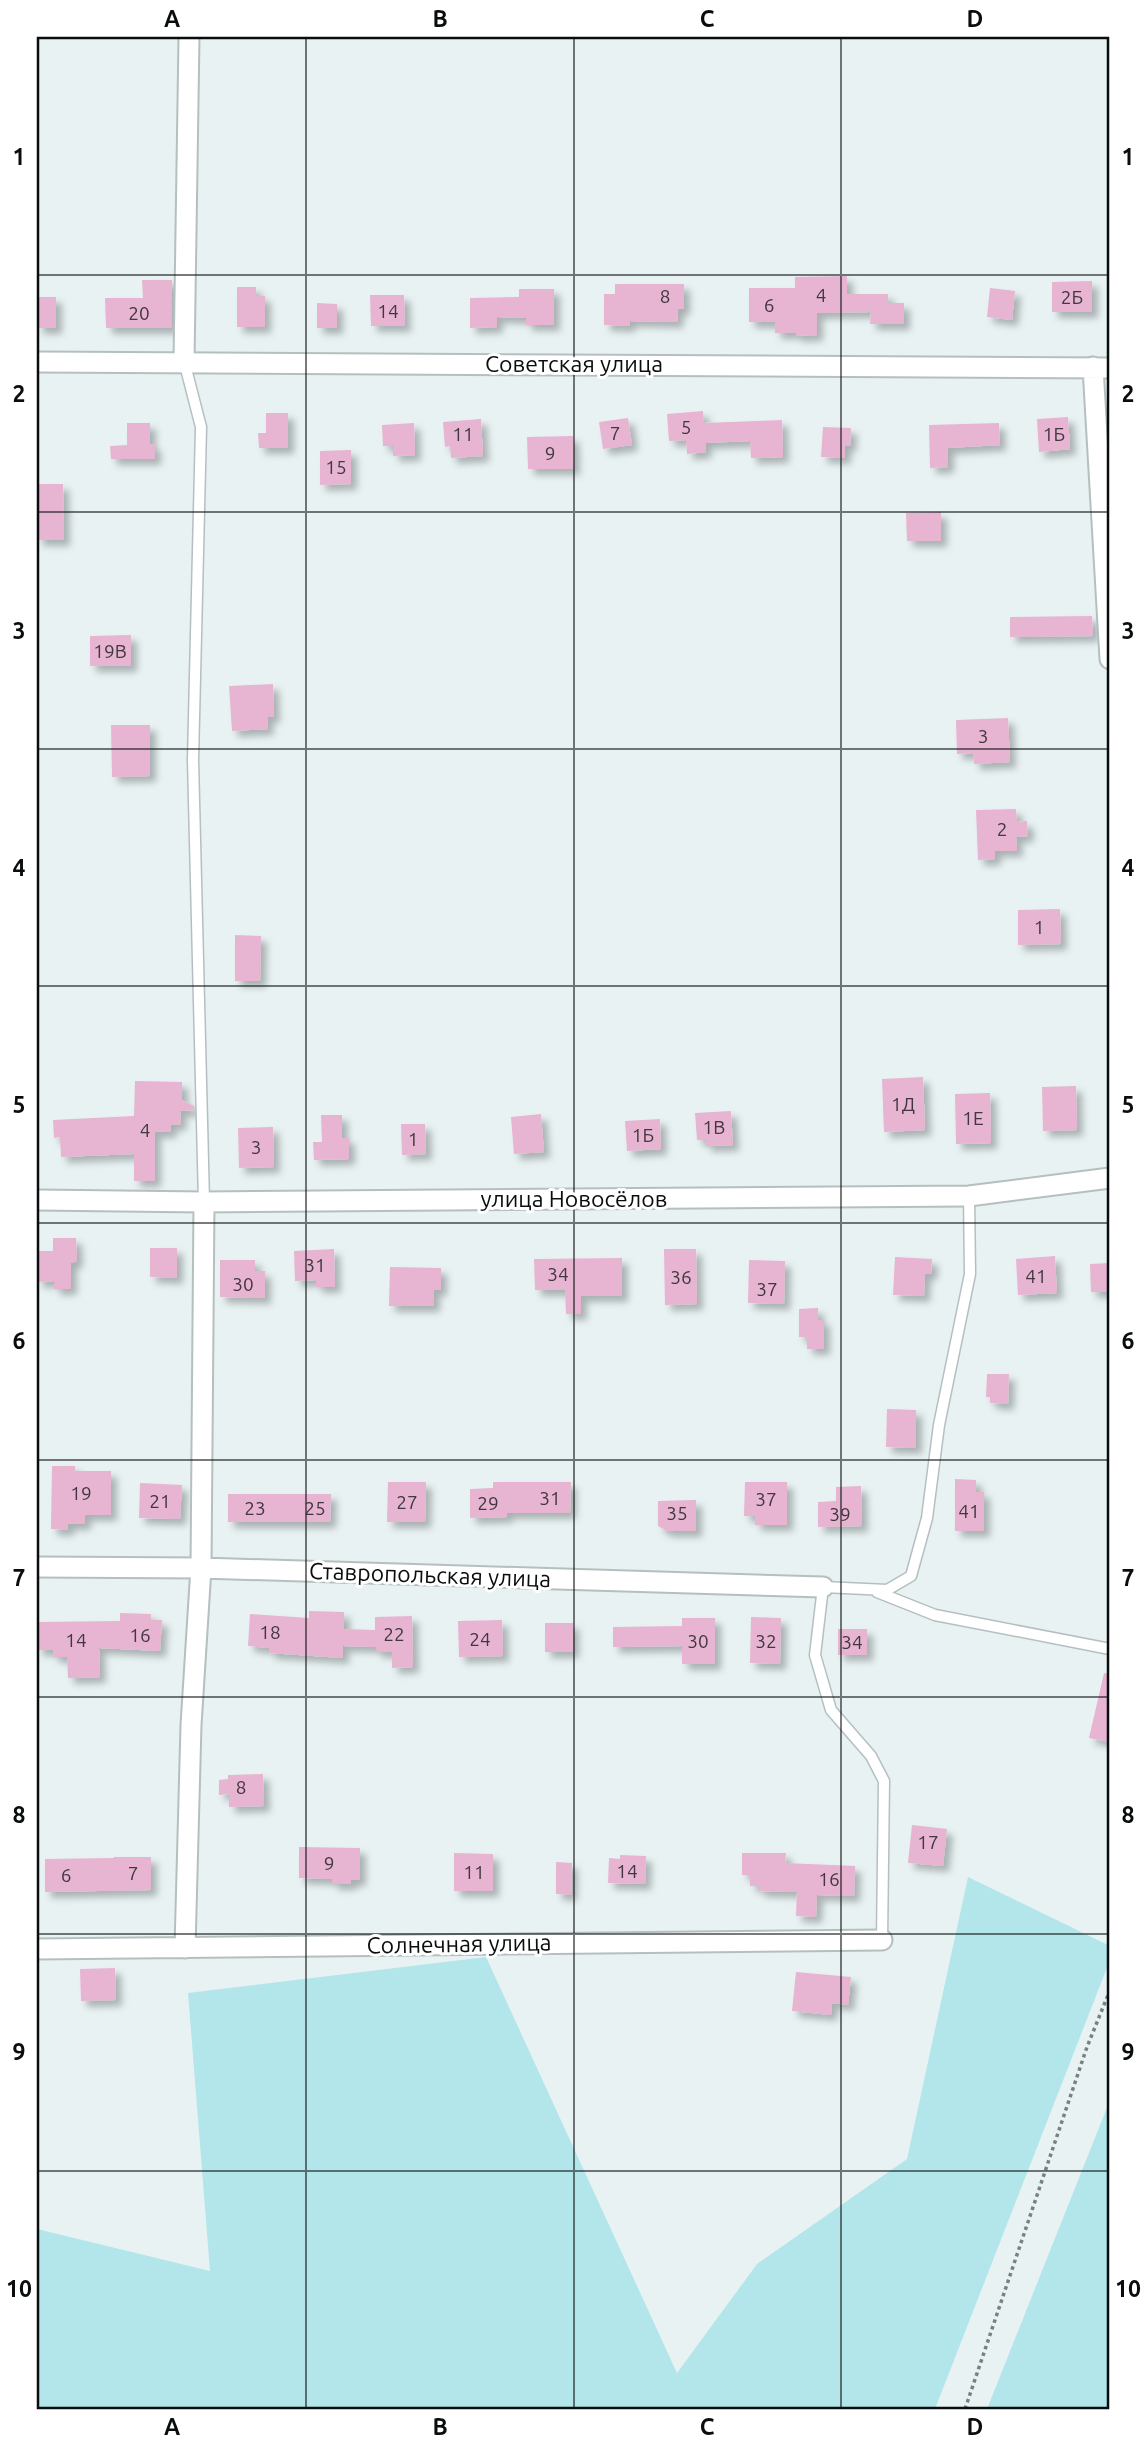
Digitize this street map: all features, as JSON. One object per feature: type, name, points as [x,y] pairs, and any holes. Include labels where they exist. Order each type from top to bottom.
[{"type":"street","points":[[184,361],[189,37]]},
{"type":"street","name":"Советская улица","points":[[37,362],[1102,368]]},
{"type":"street","points":[[1102,368],[1110,659]]},
{"type":"street","name":"улица Новосёлов","points":[[37,1200],[204,1202],[969,1196],[1110,1178]]},
{"type":"street","points":[[185,1948],[191,1726],[201,1568],[204,1202]]},
{"type":"street","name":"Ставропольская улица","points":[[37,1567],[201,1568],[823,1587]]},
{"type":"street","name":"Солнечная улица","points":[[37,1949],[882,1940]]},
{"type":"lane","points":[[184,361],[201,427],[193,760],[204,1202]]},
{"type":"lane","points":[[882,1940],[884,1782],[871,1756],[831,1710],[815,1655],[823,1587],[887,1590],[911,1576],[926,1518],[939,1425],[970,1273],[969,1196]]},
{"type":"lane","points":[[868,1589],[935,1615],[1110,1649]]},
{"type":"path","points":[[965,2409],[1087,2046],[1110,1990]]},
{"type":"shaded area","points":[[968,1877],[1110,1946],[1110,1960],[935,2409],[37,2409],[37,2229],[210,2271],[188,1993],[486,1957],[677,2373],[757,2264],[907,2159]]},
{"type":"shaded area","points":[[1110,2100],[1110,2409],[987,2409]]},
{"type":"building","points":[[847,276],[847,294],[888,294],[888,303],[904,303],[904,324],[870,324],[871,312],[817,313],[817,335],[796,336],[796,333],[775,333],[775,322],[749,322],[749,288],[795,288],[795,277]]},
{"type":"building","points":[[142,280],[172,280],[172,328],[106,328],[105,298],[143,298]]},
{"type":"building","points":[[1092,281],[1092,312],[1052,312],[1052,282]]},
{"type":"building","points":[[615,284],[684,284],[684,309],[678,309],[677,322],[630,321],[629,326],[604,325],[604,294],[615,294]]},
{"type":"building","points":[[237,287],[256,287],[256,296],[265,296],[265,327],[237,327]]},
{"type":"building","points":[[990,288],[1015,291],[1012,320],[987,317]]},
{"type":"building","points":[[519,289],[554,289],[554,325],[526,325],[526,318],[497,317],[497,327],[470,328],[470,298],[519,297]]},
{"type":"building","points":[[370,295],[404,295],[405,326],[371,326]]},
{"type":"building","points":[[37,297],[56,297],[56,328],[37,328]]},
{"type":"building","points":[[317,303],[337,304],[337,328],[317,328]]},
{"type":"building","points":[[703,411],[704,423],[782,420],[783,457],[751,458],[750,441],[705,443],[706,452],[687,454],[686,440],[669,441],[667,414]]},
{"type":"building","points":[[266,413],[288,413],[288,448],[259,448],[258,433],[266,433]]},
{"type":"building","points":[[1068,417],[1070,449],[1039,452],[1037,419]]},
{"type":"building","points":[[628,418],[632,445],[603,449],[599,422]]},
{"type":"building","points":[[481,419],[483,456],[451,458],[450,446],[445,447],[443,422]]},
{"type":"building","points":[[127,423],[150,423],[150,445],[155,444],[155,459],[111,459],[110,446],[127,445]]},
{"type":"building","points":[[414,423],[415,455],[393,456],[393,446],[383,446],[382,425]]},
{"type":"building","points":[[999,423],[1000,445],[948,448],[948,467],[930,468],[929,425]]},
{"type":"building","points":[[823,427],[851,428],[850,446],[845,446],[845,458],[821,457]]},
{"type":"building","points":[[573,436],[574,469],[528,469],[527,437]]},
{"type":"building","points":[[351,450],[351,484],[320,485],[320,451]]},
{"type":"building","points":[[37,484],[63,484],[64,540],[37,540]]},
{"type":"building","points":[[941,512],[941,541],[907,541],[906,513]]},
{"type":"building","points":[[1092,616],[1093,636],[1010,637],[1010,617]]},
{"type":"building","points":[[131,635],[131,666],[90,666],[90,636]]},
{"type":"building","points":[[273,684],[274,717],[267,717],[268,729],[232,731],[229,686]]},
{"type":"building","points":[[1008,718],[1010,762],[974,764],[973,753],[957,754],[956,720]]},
{"type":"building","points":[[111,725],[150,725],[150,776],[112,777]]},
{"type":"building","points":[[1016,809],[1017,822],[1027,821],[1028,836],[1016,837],[1017,851],[995,851],[995,859],[978,860],[976,810]]},
{"type":"building","points":[[1060,909],[1061,944],[1018,945],[1018,910]]},
{"type":"building","points":[[235,935],[261,936],[260,981],[235,981]]},
{"type":"building","points":[[923,1077],[925,1130],[884,1132],[882,1079]]},
{"type":"building","points":[[135,1081],[182,1082],[182,1100],[194,1106],[194,1110],[180,1111],[181,1124],[170,1125],[171,1132],[155,1132],[155,1181],[134,1181],[134,1154],[61,1157],[60,1137],[54,1138],[53,1120],[134,1116]]},
{"type":"building","points":[[1076,1086],[1077,1130],[1043,1131],[1042,1087]]},
{"type":"building","points":[[990,1093],[991,1143],[956,1144],[955,1094]]},
{"type":"building","points":[[731,1111],[733,1145],[706,1146],[706,1140],[697,1140],[695,1113]]},
{"type":"building","points":[[541,1114],[544,1152],[514,1154],[511,1117]]},
{"type":"building","points":[[321,1115],[342,1115],[342,1138],[349,1138],[349,1159],[314,1160],[313,1142],[322,1142]]},
{"type":"building","points":[[660,1119],[661,1149],[627,1151],[625,1121]]},
{"type":"building","points":[[401,1124],[425,1124],[426,1154],[402,1155]]},
{"type":"building","points":[[273,1127],[274,1167],[239,1168],[238,1128]]},
{"type":"building","points":[[53,1238],[76,1238],[77,1261],[71,1263],[71,1289],[54,1289],[54,1281],[37,1282],[37,1251],[53,1251]]},
{"type":"building","points":[[150,1248],[177,1248],[177,1278],[150,1277]]},
{"type":"building","points":[[334,1249],[335,1287],[316,1287],[316,1280],[295,1281],[294,1251]]},
{"type":"building","points":[[664,1249],[696,1249],[697,1304],[665,1305]]},
{"type":"building","points":[[1055,1256],[1057,1293],[1018,1295],[1016,1259]]},
{"type":"building","points":[[895,1257],[932,1259],[931,1274],[925,1274],[924,1296],[893,1295]]},
{"type":"building","points":[[622,1258],[622,1296],[581,1296],[581,1314],[566,1314],[565,1290],[535,1290],[534,1259]]},
{"type":"building","points":[[220,1260],[255,1260],[255,1271],[265,1271],[265,1298],[220,1297]]},
{"type":"building","points":[[749,1260],[785,1261],[784,1304],[748,1303]]},
{"type":"building","points":[[1110,1263],[1110,1292],[1091,1292],[1090,1264]]},
{"type":"building","points":[[390,1267],[441,1268],[441,1290],[434,1290],[434,1306],[389,1306]]},
{"type":"building","points":[[818,1308],[818,1320],[824,1320],[824,1349],[807,1349],[807,1337],[799,1337],[799,1309]]},
{"type":"building","points":[[987,1374],[1009,1374],[1008,1404],[990,1403],[990,1397],[986,1397]]},
{"type":"building","points":[[887,1409],[916,1410],[916,1448],[886,1447]]},
{"type":"building","points":[[52,1466],[75,1466],[75,1471],[111,1471],[111,1515],[85,1515],[85,1524],[68,1524],[68,1530],[51,1529]]},
{"type":"building","points":[[955,1479],[976,1480],[976,1492],[984,1492],[984,1531],[955,1531]]},
{"type":"building","points":[[388,1482],[426,1482],[425,1522],[387,1522]]},
{"type":"building","points":[[493,1482],[571,1482],[570,1513],[507,1513],[507,1517],[470,1518],[470,1489],[493,1488]]},
{"type":"building","points":[[745,1482],[787,1482],[787,1525],[755,1525],[755,1516],[744,1516]]},
{"type":"building","points":[[140,1483],[182,1485],[180,1519],[139,1518]]},
{"type":"building","points":[[861,1486],[862,1526],[818,1527],[818,1502],[836,1501],[836,1487]]},
{"type":"building","points":[[228,1494],[331,1494],[330,1522],[228,1522]]},
{"type":"building","points":[[696,1500],[696,1531],[667,1531],[658,1526],[658,1501]]},
{"type":"building","points":[[309,1611],[344,1612],[344,1629],[375,1630],[375,1617],[412,1616],[413,1667],[392,1668],[392,1652],[376,1652],[376,1647],[343,1646],[343,1658],[269,1653],[269,1648],[248,1646],[250,1614],[309,1618]]},
{"type":"building","points":[[120,1613],[151,1614],[151,1620],[162,1620],[160,1651],[99,1648],[100,1677],[68,1678],[67,1657],[53,1657],[53,1650],[37,1650],[37,1622],[120,1621]]},
{"type":"building","points":[[751,1617],[781,1618],[780,1664],[750,1663]]},
{"type":"building","points":[[682,1618],[715,1618],[715,1664],[682,1664],[682,1646],[613,1647],[613,1627],[682,1626]]},
{"type":"building","points":[[502,1620],[503,1656],[459,1657],[458,1621]]},
{"type":"building","points":[[545,1623],[573,1623],[573,1652],[545,1652]]},
{"type":"building","points":[[838,1629],[867,1629],[867,1655],[838,1655]]},
{"type":"building","points":[[1104,1673],[1110,1674],[1110,1742],[1089,1738]]},
{"type":"building","points":[[263,1774],[264,1806],[229,1807],[229,1794],[219,1795],[219,1780],[228,1779],[228,1775]]},
{"type":"building","points":[[912,1825],[947,1829],[943,1866],[908,1863]]},
{"type":"building","points":[[299,1847],[360,1848],[360,1880],[351,1880],[351,1884],[332,1884],[332,1879],[299,1878]]},
{"type":"building","points":[[454,1853],[493,1854],[493,1891],[454,1891]]},
{"type":"building","points":[[742,1853],[786,1853],[785,1863],[855,1866],[854,1896],[817,1895],[816,1917],[796,1916],[797,1892],[759,1891],[759,1886],[750,1886],[750,1875],[742,1875]]},
{"type":"building","points":[[620,1855],[646,1856],[645,1884],[608,1883],[609,1858],[620,1859]]},
{"type":"building","points":[[151,1857],[151,1890],[45,1892],[45,1859]]},
{"type":"building","points":[[556,1862],[572,1863],[571,1895],[556,1894]]},
{"type":"building","points":[[115,1968],[116,2000],[81,2001],[80,1969]]},
{"type":"building","points":[[796,1972],[851,1977],[848,2005],[832,2003],[831,2015],[792,2011]]}]
